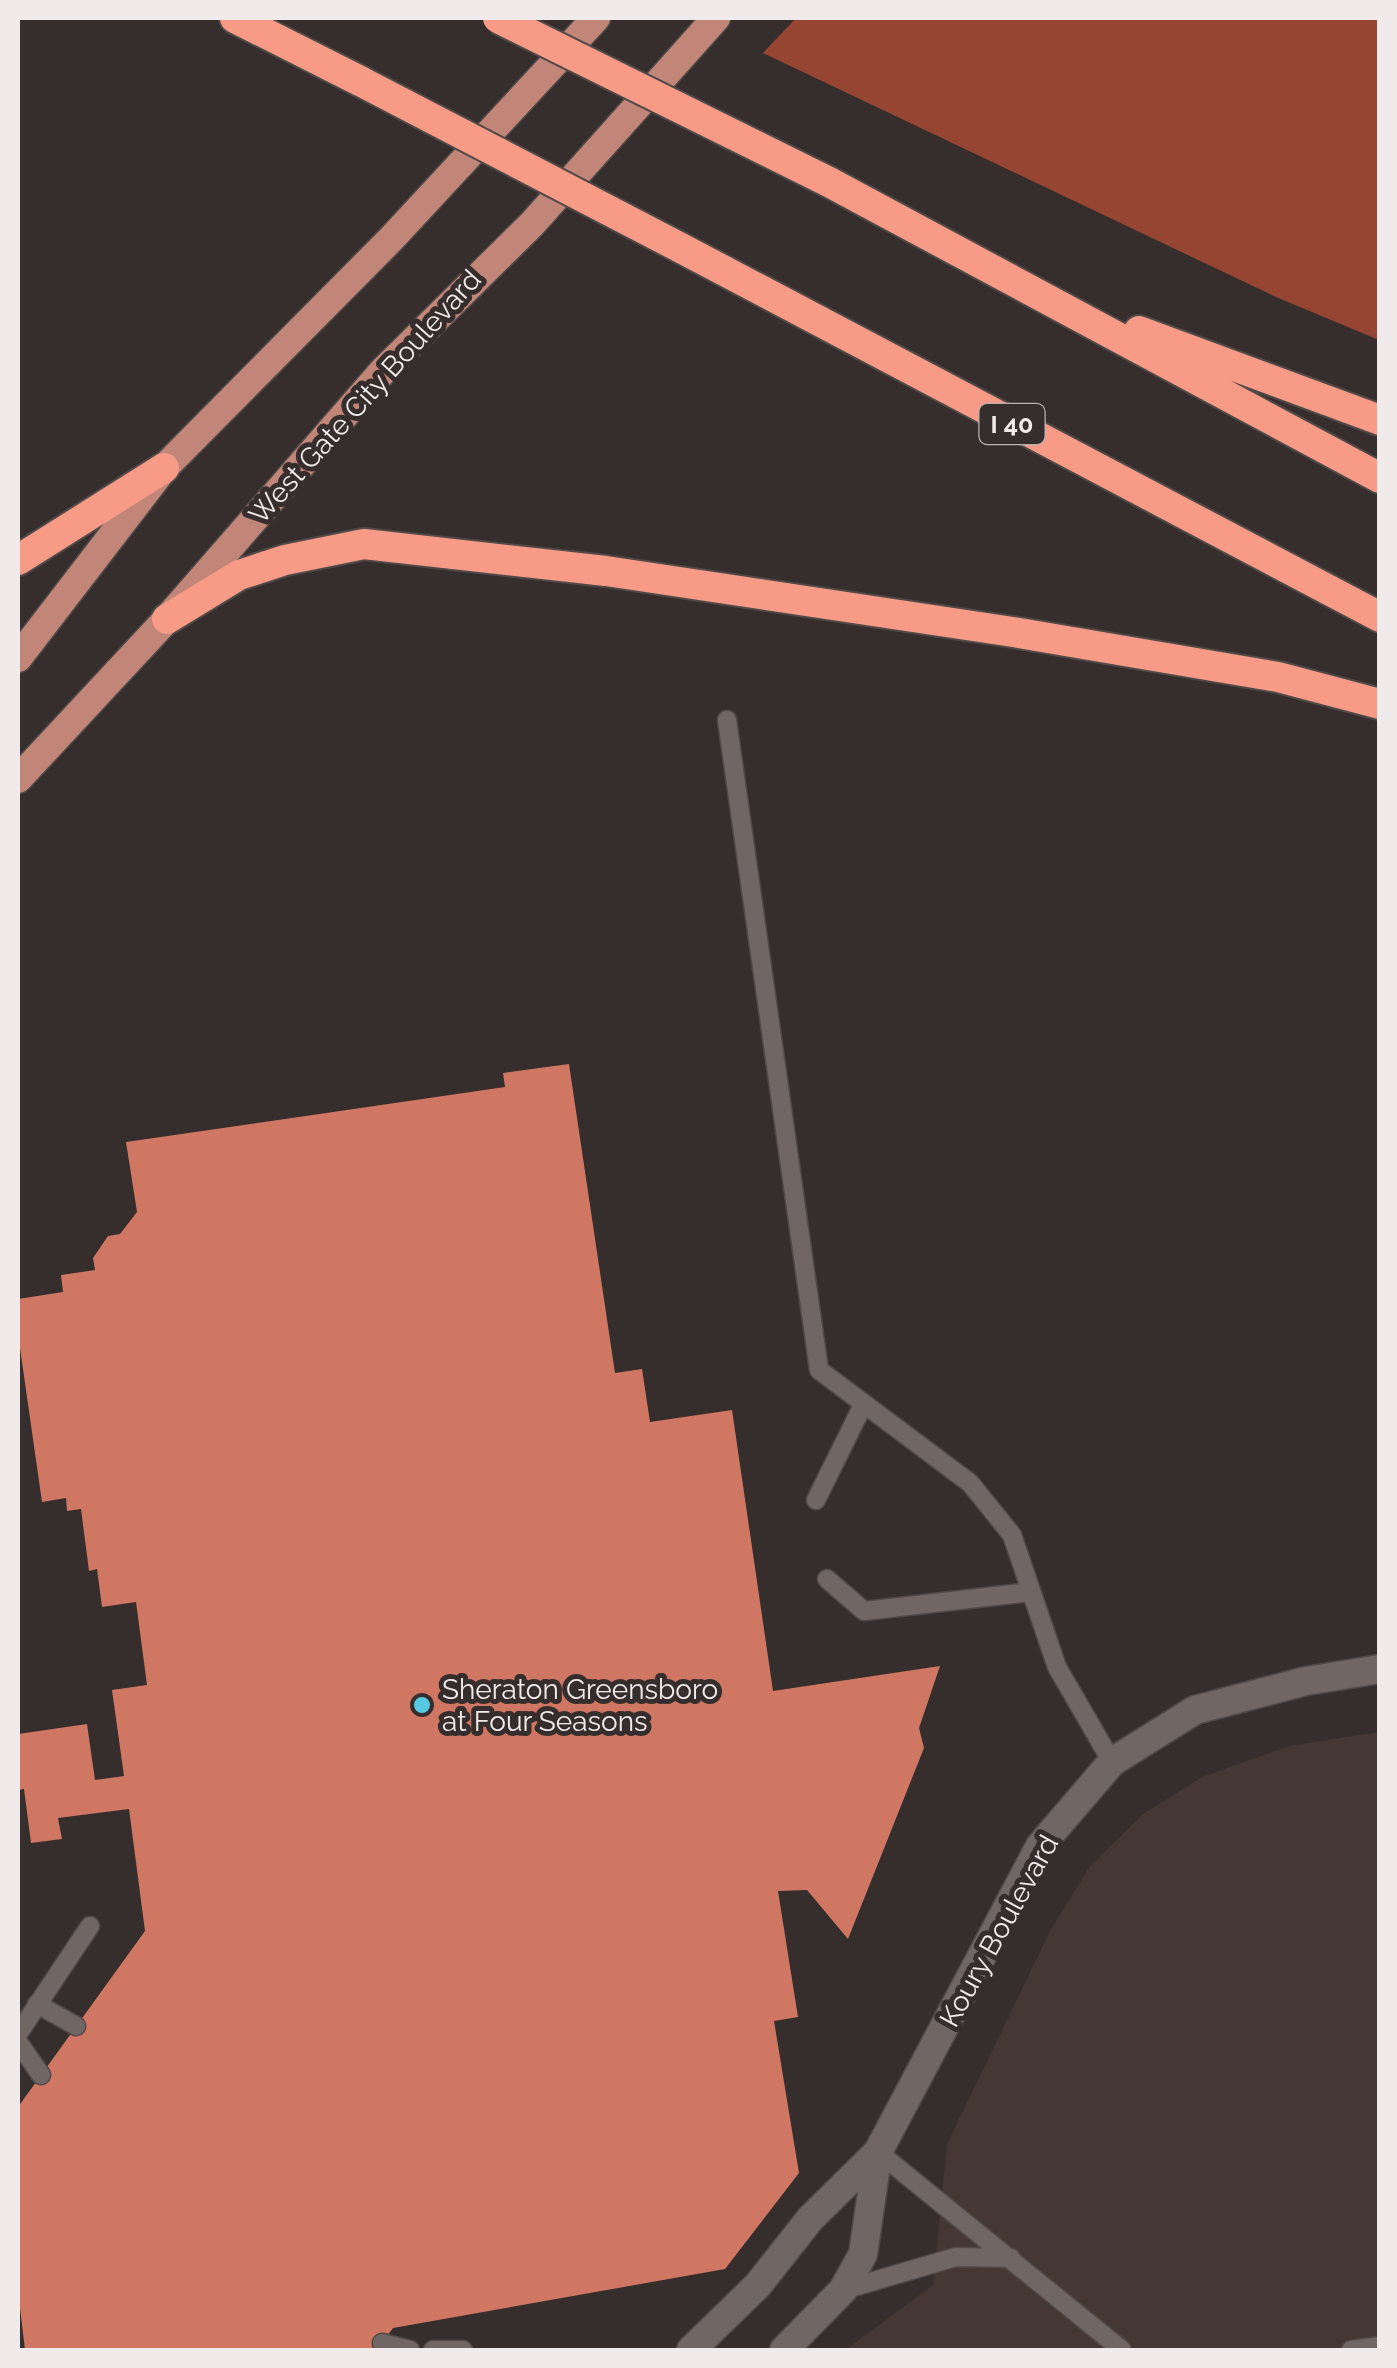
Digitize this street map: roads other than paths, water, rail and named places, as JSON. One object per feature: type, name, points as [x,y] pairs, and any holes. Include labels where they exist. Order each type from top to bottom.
[{"type":"highway","name":"I 40","points":[[235,18],[680,247],[1380,617]]},
{"type":"highway","points":[[498,18],[829,182],[1380,478]]},
{"type":"highway","points":[[874,206],[1121,325],[1380,420]]},
{"type":"highway","points":[[18,560],[164,468]]},
{"type":"highway","points":[[167,619],[240,575],[285,560],[364,544],[606,571],[1012,632],[1278,677],[1380,704]]},
{"type":"main road","points":[[18,658],[164,468],[392,238],[596,18]]},
{"type":"main road","name":"West Gate City Boulevard","points":[[18,780],[167,619],[383,371],[532,224],[716,18]]},
{"type":"street","name":"Koury Boulevard","points":[[691,2350],[758,2286],[810,2219],[878,2152],[1040,1846],[1112,1762],[1195,1710],[1306,1681],[1380,1669]]},
{"type":"street","name":"Koury Boulevard","points":[[784,2350],[843,2290],[864,2254],[878,2152]]},
{"type":"lane","points":[[728,720],[819,1370],[970,1483],[1012,1535],[1056,1667],[1112,1762]]},
{"type":"lane","points":[[816,1500],[863,1405]]},
{"type":"lane","points":[[827,1579],[864,1610],[1030,1592]]},
{"type":"lane","points":[[41,2075],[18,2038],[90,1926]]},
{"type":"lane","points":[[37,2004],[76,2026]]},
{"type":"lane","points":[[878,2152],[1122,2350]]},
{"type":"lane","points":[[843,2290],[956,2258],[1011,2258]]},
{"type":"lane","points":[[382,2343],[410,2350]]},
{"type":"lane","points":[[1351,2350],[1380,2346]]},
{"type":"lane","points":[[434,2350],[463,2350]]},
{"type":"place","name":"Sheraton Greensboro at Four Seasons","points":[[422,1705]]}]
